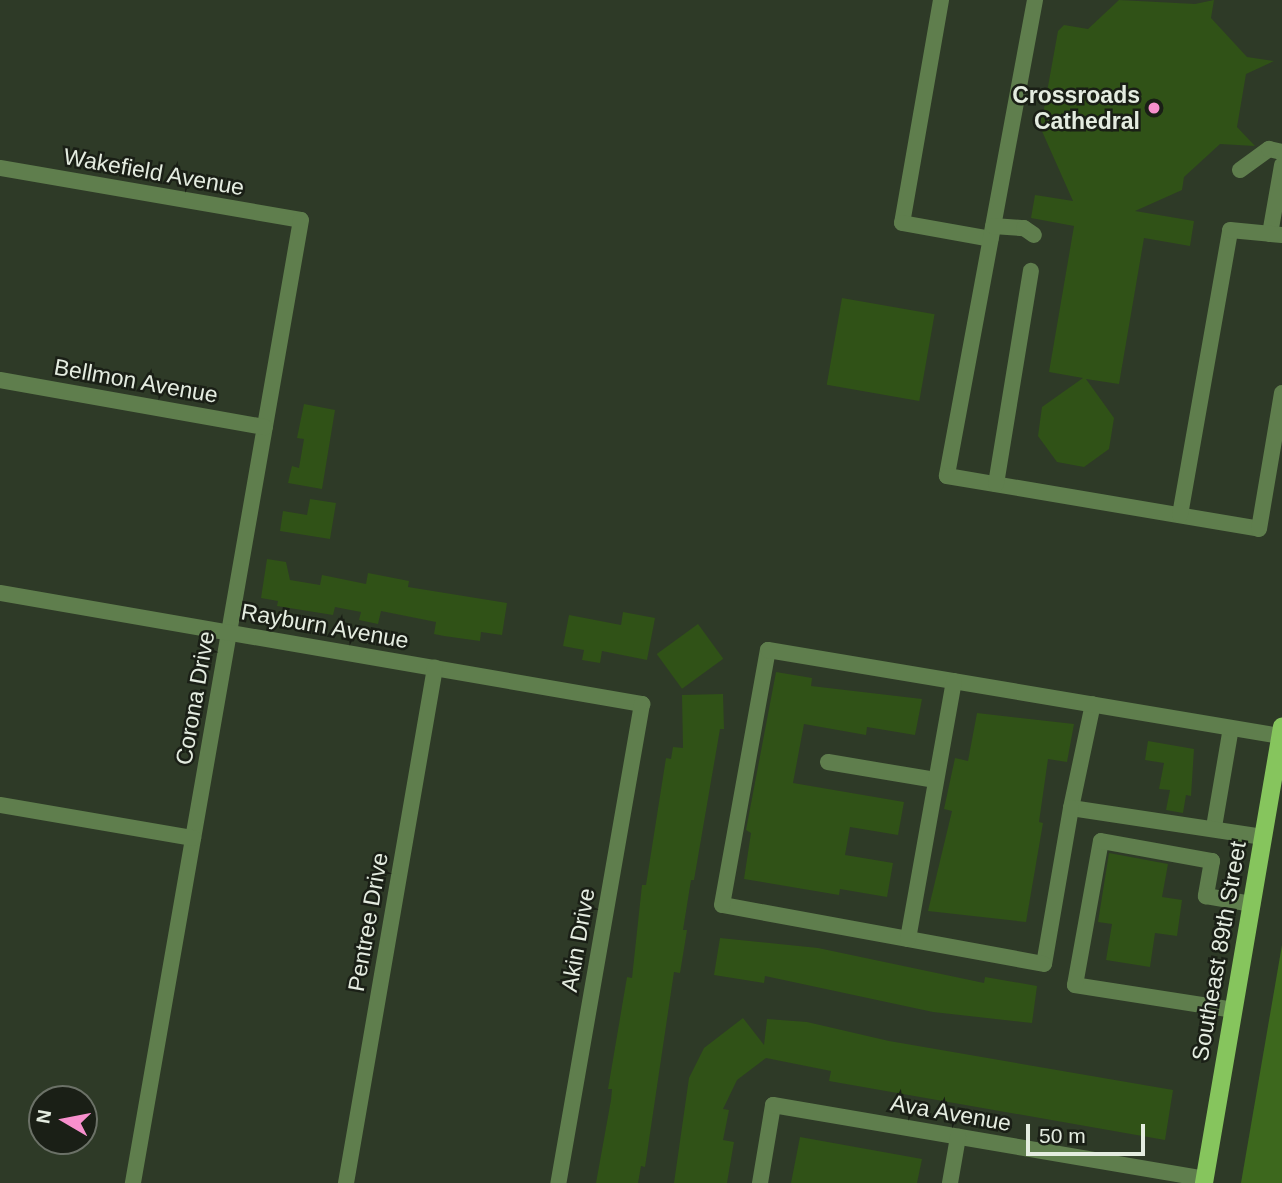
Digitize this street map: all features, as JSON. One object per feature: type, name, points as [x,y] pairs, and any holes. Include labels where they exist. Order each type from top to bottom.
[{"type":"main road","name":"Southeast 89th Street","points":[[1204,1181],[1281,731]]},
{"type":"street","points":[[941,0],[902,223],[992,232],[1024,228],[1034,235]]},
{"type":"street","points":[[1035,0],[947,475],[1259,529],[1274,489],[1282,393]]},
{"type":"street","points":[[1240,170],[1269,149],[1282,152]]},
{"type":"street","points":[[1180,515],[1230,230],[1276,235],[1282,165]]},
{"type":"street","name":"Wakefield Avenue","points":[[0,168],[301,220]]},
{"type":"street","name":"Corona Drive","points":[[133,1183],[301,220]]},
{"type":"street","points":[[996,484],[1031,271]]},
{"type":"street","name":"Bellmon Avenue","points":[[0,380],[265,427]]},
{"type":"street","name":"Rayburn Avenue","points":[[0,593],[642,705]]},
{"type":"street","points":[[1093,704],[1071,808],[1044,964],[722,905],[768,650],[954,681],[1093,704],[1231,727],[1281,731]]},
{"type":"street","name":"Pentree Drive","points":[[346,1183],[435,668]]},
{"type":"street","points":[[908,939],[954,681]]},
{"type":"street","name":"Akin Drive","points":[[558,1183],[642,705]]},
{"type":"street","points":[[1214,827],[1231,727]]},
{"type":"street","points":[[828,762],[936,780]]},
{"type":"street","points":[[0,805],[193,838]]},
{"type":"street","points":[[1071,808],[1198,830],[1214,827],[1263,837]]},
{"type":"street","points":[[1234,1010],[1075,985],[1101,841],[1212,861],[1206,896],[1252,904]]},
{"type":"street","name":"Ava Avenue","points":[[760,1183],[773,1105],[1204,1181]]},
{"type":"street","points":[[950,1183],[958,1137]]},
{"type":"green space","points":[[1282,945],[1282,1183],[1241,1183]]},
{"type":"building","points":[[1119,0],[1195,4],[1214,0],[1211,18],[1247,57],[1274,61],[1246,74],[1237,127],[1255,146],[1220,144],[1184,177],[1182,190],[1135,211],[1194,221],[1190,246],[1144,238],[1119,384],[1086,379],[1114,418],[1109,449],[1084,467],[1057,462],[1038,436],[1042,407],[1083,378],[1049,372],[1074,226],[1031,218],[1035,195],[1073,201],[1037,120],[1043,114],[1058,31],[1064,25],[1088,29]]},
{"type":"building","points":[[842,298],[935,314],[919,401],[827,385]]},
{"type":"building","points":[[304,404],[335,410],[322,489],[288,483],[292,466],[299,468],[304,439],[297,438]]},
{"type":"building","points":[[310,499],[336,503],[330,539],[280,531],[283,511],[307,515]]},
{"type":"building","points":[[267,559],[286,562],[290,580],[320,585],[322,575],[366,584],[368,573],[409,581],[408,587],[507,603],[502,635],[481,632],[480,641],[434,634],[436,622],[381,611],[378,624],[359,620],[361,612],[335,607],[333,615],[277,606],[278,601],[261,598]]},
{"type":"building","points":[[623,612],[655,618],[647,660],[602,651],[600,663],[582,660],[584,650],[563,646],[569,615],[621,625]]},
{"type":"building","points":[[698,624],[723,659],[682,689],[657,654]]},
{"type":"building","points":[[776,672],[812,678],[811,686],[922,699],[915,735],[867,727],[866,735],[804,724],[793,783],[904,802],[898,835],[850,827],[845,855],[893,863],[887,897],[840,889],[839,895],[744,879],[751,833],[746,830]]},
{"type":"building","points":[[723,694],[724,729],[720,729],[694,880],[691,880],[680,973],[674,972],[645,1167],[641,1166],[638,1183],[596,1183],[611,1100],[612,1089],[608,1089],[627,977],[632,978],[642,885],[646,885],[666,758],[671,759],[673,747],[683,748],[682,695]]},
{"type":"building","points":[[977,713],[1074,724],[1067,762],[1048,759],[1039,822],[1043,823],[1026,922],[928,911],[952,811],[944,809],[955,758],[968,761]]},
{"type":"building","points":[[1148,741],[1194,749],[1191,796],[1186,795],[1183,813],[1166,810],[1170,790],[1159,789],[1164,763],[1145,760]]},
{"type":"building","points":[[1109,853],[1168,864],[1162,897],[1182,900],[1177,936],[1155,933],[1150,967],[1106,960],[1112,924],[1098,922]]},
{"type":"building","points":[[720,938],[818,948],[984,983],[985,977],[1037,986],[1032,1023],[933,1012],[765,976],[764,983],[714,975]]},
{"type":"building","points":[[743,1018],[764,1045],[767,1019],[807,1022],[889,1041],[1173,1090],[1165,1140],[829,1081],[831,1071],[766,1058],[737,1080],[723,1109],[729,1110],[723,1140],[734,1142],[727,1183],[674,1183],[689,1078],[704,1048]]},
{"type":"building","points":[[800,1137],[922,1159],[917,1183],[791,1183]]},
{"type":"place","name":"Crossroads Cathedral","points":[[1154,108]]}]
